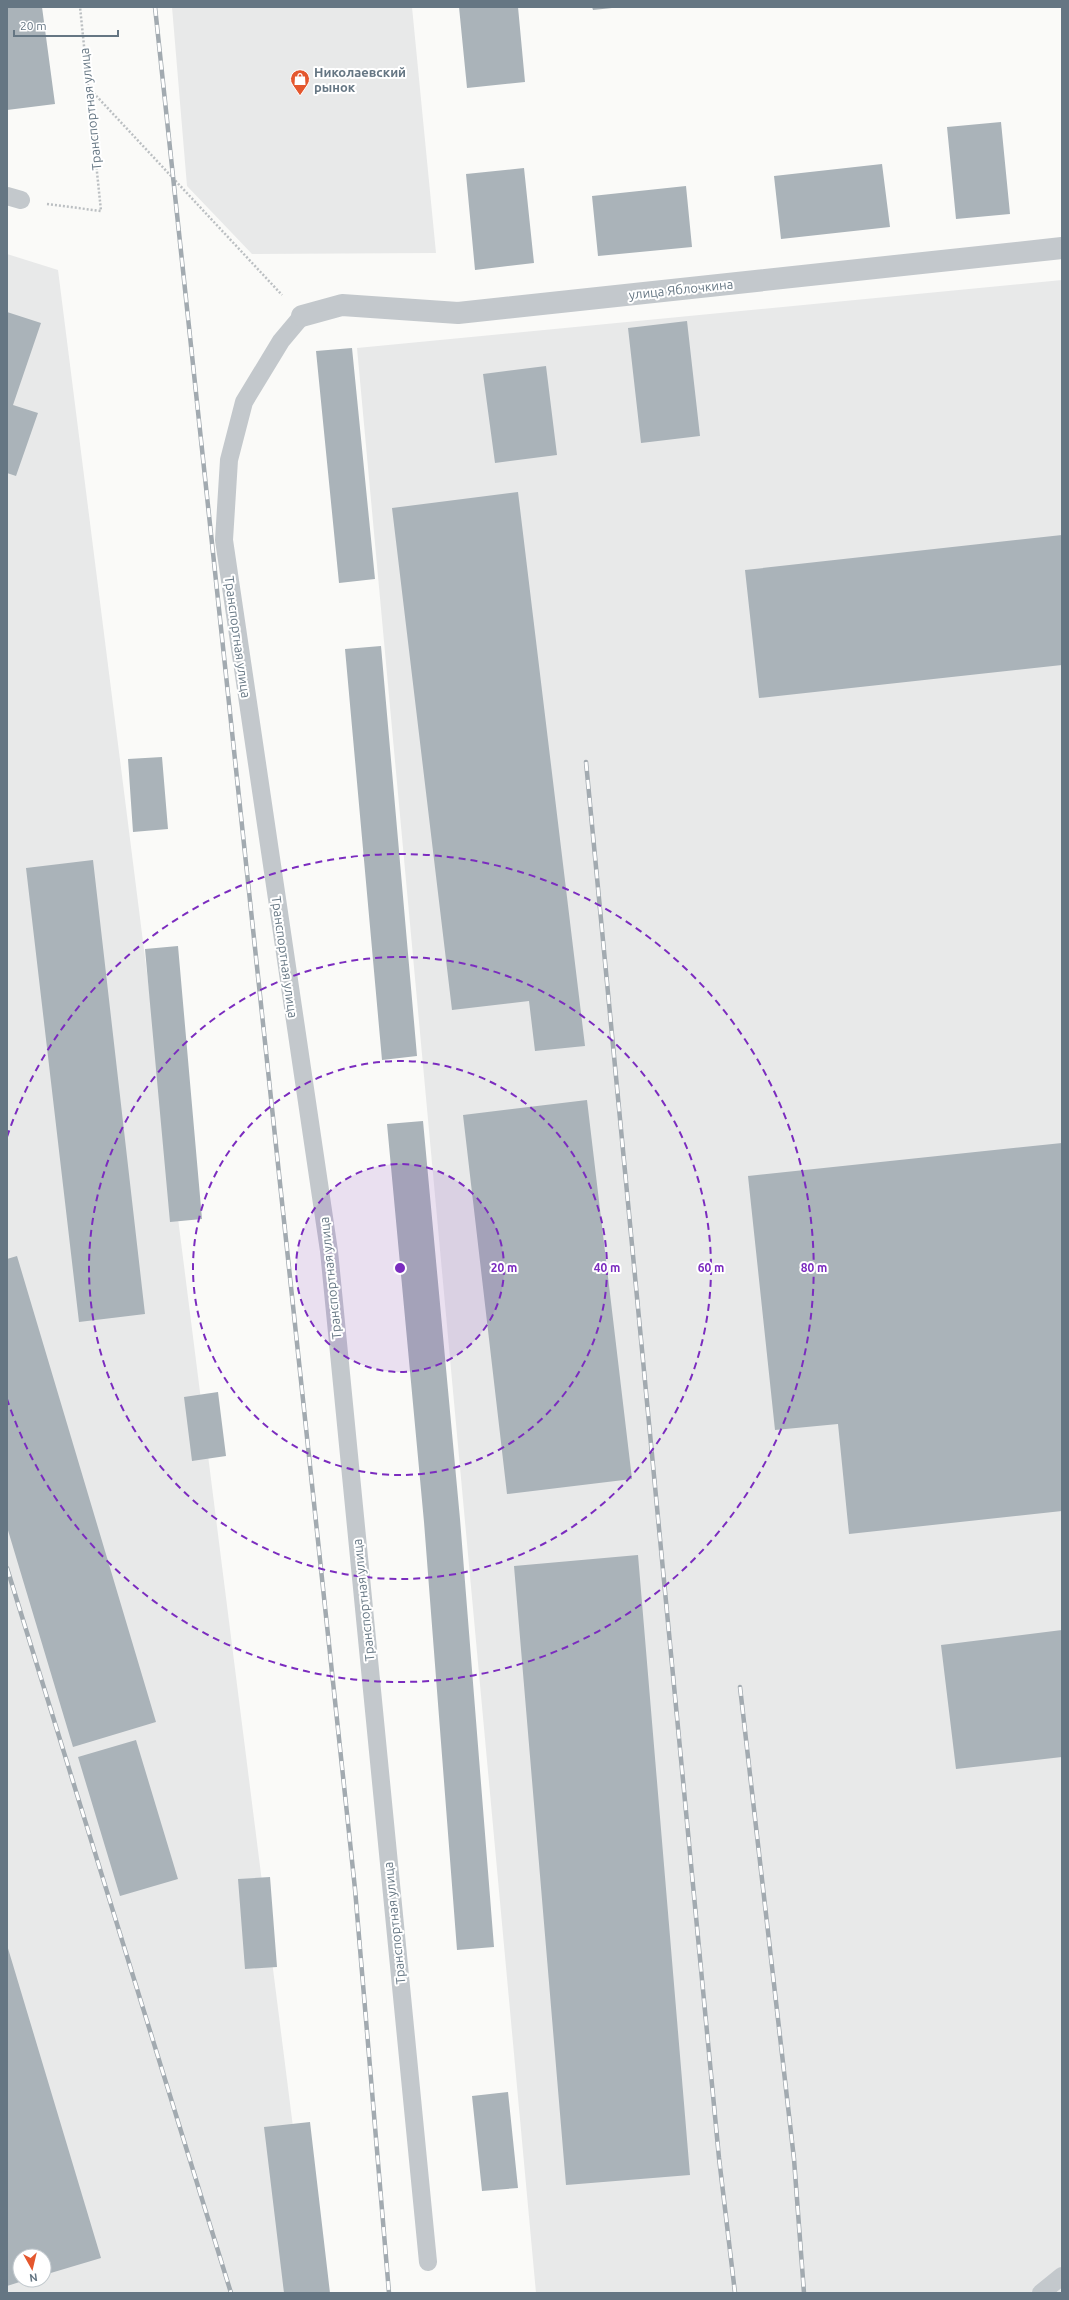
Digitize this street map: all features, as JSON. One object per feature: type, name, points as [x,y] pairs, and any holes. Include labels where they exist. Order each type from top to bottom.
[{"type":"street","name":"улица Яблочкина","points":[[302,316],[342,305],[458,313],[1062,248]]},
{"type":"lane","name":"Транспортная улица","points":[[302,316],[280,341],[244,402],[229,460],[224,540],[328,1251],[428,2262]]},
{"type":"lane","points":[[1041,2293],[1062,2276]]},
{"type":"path","name":"Транспортная улица","points":[[14,198],[101,211],[80,7]]},
{"type":"path","points":[[88,87],[302,316]]},
{"type":"shaded area","name":"Николаевский рынок","points":[[172,7],[412,7],[436,253],[252,254],[187,186]]},
{"type":"shaded area","points":[[7,254],[58,270],[314,2293],[7,2293]]},
{"type":"shaded area","points":[[1062,280],[1062,2293],[536,2293],[357,348]]},
{"type":"building","points":[[7,7],[42,7],[55,104],[7,110]]},
{"type":"building","points":[[459,7],[518,7],[525,82],[467,88]]},
{"type":"building","points":[[592,7],[612,7],[612,8],[593,10]]},
{"type":"building","points":[[1001,122],[1010,214],[956,219],[947,127]]},
{"type":"building","points":[[882,164],[890,227],[781,239],[774,176]]},
{"type":"building","points":[[524,168],[534,263],[475,270],[466,174]]},
{"type":"building","points":[[686,186],[692,247],[598,256],[592,196]]},
{"type":"building","points":[[7,312],[41,323],[13,405],[38,413],[16,476],[7,473]]},
{"type":"building","points":[[687,321],[700,436],[641,443],[628,328]]},
{"type":"building","points":[[352,348],[375,579],[339,583],[316,351]]},
{"type":"building","points":[[546,366],[557,455],[495,463],[483,374]]},
{"type":"building","points":[[518,492],[585,1046],[535,1051],[529,1001],[452,1010],[392,508]]},
{"type":"building","points":[[1062,535],[1062,665],[759,698],[745,570]]},
{"type":"building","points":[[381,646],[417,1056],[382,1060],[345,649]]},
{"type":"building","points":[[162,757],[168,829],[133,832],[128,759]]},
{"type":"building","points":[[93,860],[145,1314],[79,1322],[26,868]]},
{"type":"building","points":[[178,946],[202,1219],[170,1222],[145,949]]},
{"type":"building","points":[[587,1100],[632,1479],[507,1494],[463,1115]]},
{"type":"building","points":[[423,1121],[460,1519],[494,1947],[457,1950],[424,1522],[387,1124]]},
{"type":"building","points":[[1062,1143],[1062,1511],[849,1534],[838,1424],[775,1430],[748,1176]]},
{"type":"building","points":[[17,1256],[156,1722],[73,1747],[7,1527],[7,1259]]},
{"type":"building","points":[[218,1392],[226,1456],[192,1461],[184,1397]]},
{"type":"building","points":[[638,1555],[690,2175],[566,2185],[514,1566]]},
{"type":"building","points":[[1062,1630],[1062,1757],[956,1769],[941,1645]]},
{"type":"building","points":[[136,1740],[178,1879],[120,1896],[78,1757]]},
{"type":"building","points":[[270,1877],[277,1967],[245,1969],[238,1879]]},
{"type":"building","points":[[7,1945],[101,2258],[52,2273],[52,2248],[12,2248],[12,2284],[7,2286]]},
{"type":"building","points":[[508,2092],[518,2188],[482,2191],[472,2096]]},
{"type":"building","points":[[310,2122],[330,2293],[284,2293],[264,2127]]},
{"type":"railway","points":[[155,7],[355,1889],[389,2293]]},
{"type":"railway","points":[[586,762],[719,2158],[735,2293]]},
{"type":"railway","points":[[7,1568],[231,2293]]},
{"type":"railway","points":[[740,1687],[794,2159],[804,2293]]},
{"type":"place","name":"Николаевский рынок","points":[[300,96]]}]
